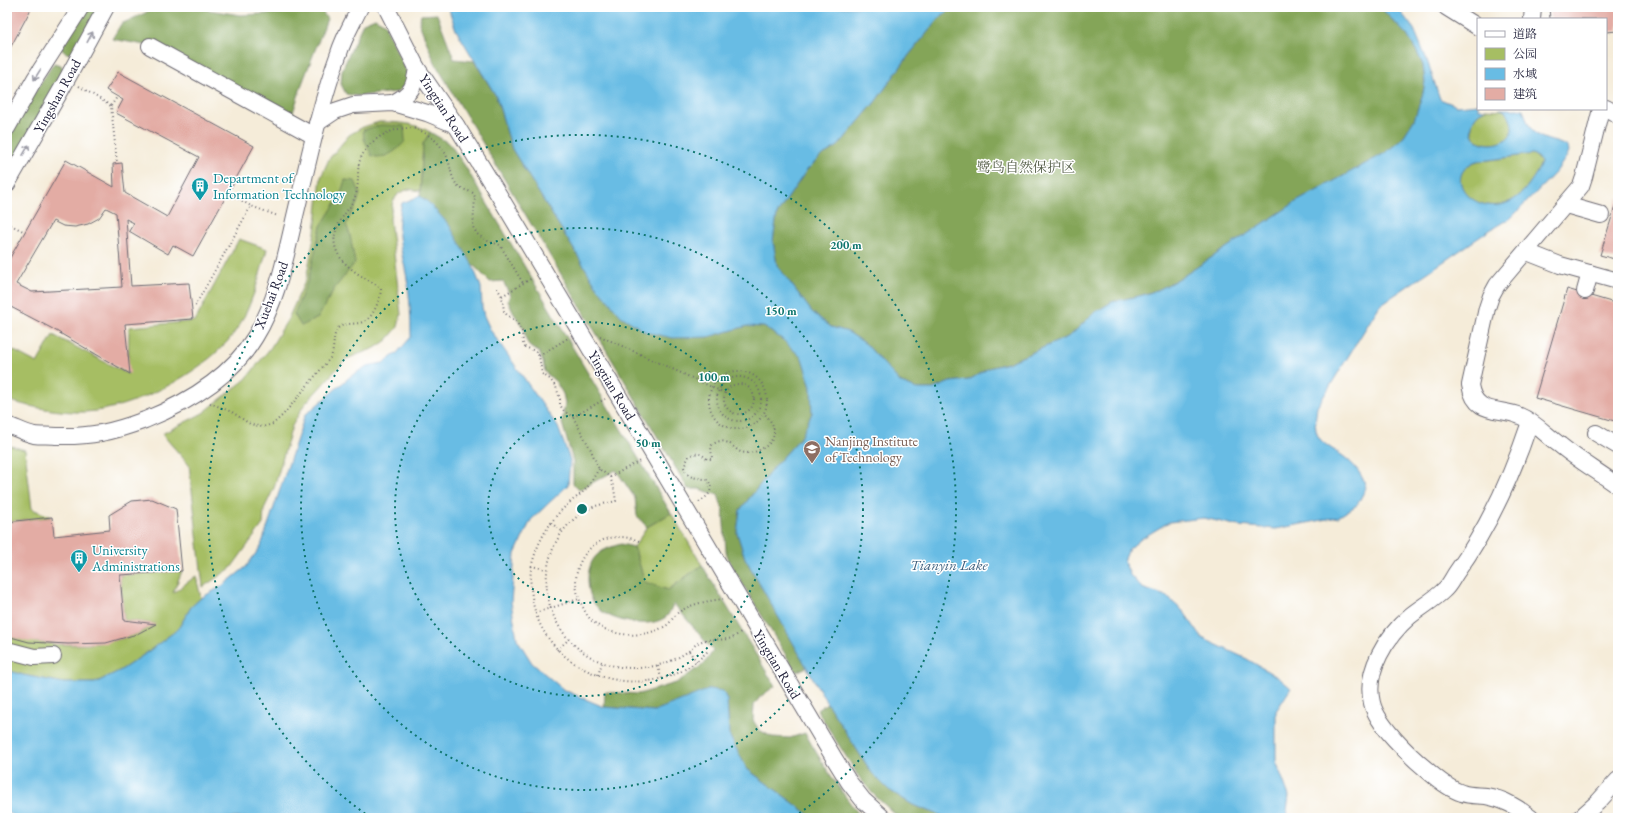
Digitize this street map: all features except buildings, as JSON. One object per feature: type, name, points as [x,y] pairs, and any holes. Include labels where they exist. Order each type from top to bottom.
[{"type":"street","name":"Yingshan Road","points":[[7,128],[80,7]]},
{"type":"street","name":"Yingshan Road","points":[[7,184],[75,65],[106,7]]},
{"type":"street","name":"Xuehai Road","points":[[7,425],[34,435],[87,436],[106,433],[127,427],[162,413],[190,398],[215,380],[236,361],[254,338],[269,309],[284,264],[315,130],[339,51],[360,7]]},
{"type":"street","name":"Yingtian Road","points":[[386,7],[417,68],[456,125],[504,204],[849,782],[863,800],[884,818]]},
{"type":"street","points":[[1446,7],[1477,27]]},
{"type":"street","points":[[1532,18],[1534,7]]},
{"type":"street","points":[[150,46],[315,130],[335,111],[353,105],[393,103],[427,113],[456,125]]},
{"type":"street","points":[[52,53],[75,65]]},
{"type":"street","points":[[393,103],[404,97],[414,85],[417,68]]},
{"type":"street","points":[[1607,109],[1618,115]]},
{"type":"street","points":[[1601,110],[1581,186],[1527,252],[1497,285],[1491,296],[1470,385],[1472,394],[1478,403],[1488,410],[1522,416],[1560,446],[1618,486]]},
{"type":"street","points":[[1566,205],[1601,215]]},
{"type":"street","points":[[1527,252],[1560,265],[1618,281]]},
{"type":"street","points":[[1586,291],[1590,273]]},
{"type":"street","points":[[1530,422],[1509,479],[1477,542],[1444,590],[1410,616],[1394,633],[1383,648],[1375,668],[1371,693],[1372,704],[1390,733],[1425,769],[1442,782],[1462,793],[1496,798],[1508,802],[1532,818]]},
{"type":"street","points":[[1596,433],[1618,446]]},
{"type":"street","points":[[7,650],[34,657],[53,656]]},
{"type":"street","points":[[1580,818],[1598,802],[1618,780]]},
{"type":"path","points":[[67,79],[112,106]]},
{"type":"path","points":[[116,97],[112,106],[117,163]]},
{"type":"path","points":[[210,403],[232,412],[250,424],[262,427],[273,424],[283,415],[331,357],[335,332],[338,328],[349,323],[363,322],[368,319],[373,312],[379,300],[381,289],[342,262],[336,246],[335,236],[340,220],[353,203],[356,195],[359,164],[362,156],[368,148],[388,132],[407,128],[426,133],[443,149],[455,181],[464,190],[473,193],[475,197],[473,227],[476,234],[488,241],[500,245],[523,283]]},
{"type":"path","points":[[228,193],[251,206],[278,216]]},
{"type":"path","points":[[194,306],[251,206]]},
{"type":"path","points":[[7,223],[25,232]]},
{"type":"path","points":[[502,296],[536,276]]},
{"type":"path","points":[[497,288],[502,296],[504,311],[516,321],[522,331],[523,343],[525,347],[535,352],[538,356],[542,374],[550,379],[558,393],[560,405],[564,411],[573,417],[590,448],[599,469],[610,477],[614,489],[616,502],[592,507],[576,518],[562,532],[551,552],[547,568],[547,589],[550,608],[557,625],[568,640],[581,652],[602,663],[638,668],[658,666],[674,660],[701,642],[732,638],[746,629]]},
{"type":"path","points":[[595,334],[725,393]]},
{"type":"path","points":[[538,356],[572,336]]},
{"type":"path","points":[[743,371],[752,374],[759,379],[764,387],[767,400],[764,413],[758,421],[749,426],[740,428],[730,427],[721,423],[714,416],[710,406],[709,396],[712,387],[718,379],[729,372],[743,371]]},
{"type":"path","points":[[738,377],[746,378],[753,382],[761,396],[760,405],[757,412],[751,418],[740,421],[728,418],[722,413],[718,406],[717,398],[719,390],[723,384],[730,379],[738,377]]},
{"type":"path","points":[[740,384],[746,386],[750,390],[754,401],[747,412],[741,414],[734,413],[725,406],[725,393],[728,388],[740,384]]},
{"type":"path","points":[[573,417],[609,398]]},
{"type":"path","points":[[698,503],[708,497],[711,484],[708,480],[692,478],[688,475],[684,467],[689,456],[697,453],[701,454],[707,459],[712,459],[711,446],[718,441],[726,442],[739,452],[745,453],[761,449],[772,440],[774,433],[772,424],[764,413]]},
{"type":"path","points":[[610,477],[645,459]]},
{"type":"path","points":[[599,469],[584,491],[566,505],[550,523],[538,545],[531,566],[531,591],[535,613],[545,634],[557,650],[576,664],[598,675],[618,680],[639,681],[661,678],[679,672],[696,662],[709,650]]},
{"type":"path","points":[[550,523],[562,532]]},
{"type":"path","points":[[639,541],[630,537],[620,536],[607,538],[593,544],[584,555],[578,569],[576,582],[579,599],[585,612],[592,620],[603,628],[618,634],[635,634],[655,631],[668,624],[679,612],[692,606],[708,601],[728,598]]},
{"type":"path","points":[[531,566],[547,568]]},
{"type":"path","points":[[535,613],[579,599]]},
{"type":"path","points":[[557,650],[568,640]]},
{"type":"path","points":[[689,651],[696,662]]},
{"type":"path","points":[[598,675],[602,663]]},
{"type":"path","points":[[658,666],[661,678]]},
{"type":"green space","points":[[83,7],[93,7],[96,11],[76,54],[67,53],[61,48]]},
{"type":"green space","points":[[154,7],[191,7],[240,15],[321,9],[327,19],[302,84],[291,119],[145,45],[112,39],[121,24],[145,13]]},
{"type":"green space","name":"鹭鸟自然保护区","points":[[953,7],[1380,7],[1407,35],[1416,50],[1423,65],[1425,82],[1414,120],[1402,139],[1385,153],[1296,202],[1182,277],[1160,289],[1143,295],[1112,302],[1094,313],[1070,336],[1008,363],[989,368],[969,380],[950,382],[933,389],[917,389],[901,383],[866,344],[848,332],[831,327],[812,312],[777,265],[773,241],[777,214],[806,171],[821,156],[838,146],[875,102],[909,55],[940,17]]},
{"type":"green space","points":[[437,14],[454,59],[474,61],[496,96],[512,149],[597,287],[708,337],[747,326],[764,327],[782,339],[802,358],[811,387],[812,413],[802,436],[775,466],[740,510],[737,533],[745,558],[807,667],[796,672],[730,563],[726,552],[723,510],[718,495],[699,489],[688,489],[435,63],[419,23],[421,15]]},
{"type":"green space","points":[[375,18],[384,23],[406,70],[408,83],[397,92],[357,96],[346,94],[341,84],[342,70],[363,23]]},
{"type":"green space","points":[[54,63],[61,65],[64,71],[7,173],[7,133]]},
{"type":"green space","points":[[1485,110],[1504,110],[1512,122],[1513,127],[1511,135],[1506,140],[1491,144],[1483,143],[1476,139],[1472,133],[1472,125],[1475,117]]},
{"type":"green space","points":[[379,122],[406,124],[430,132],[423,144],[420,191],[409,189],[399,193],[393,201],[390,219],[401,314],[398,327],[387,340],[375,348],[346,359],[304,405],[292,426],[274,488],[264,509],[263,524],[231,568],[203,587],[189,465],[162,434],[203,413],[246,379],[271,347],[288,319],[306,279],[315,232],[321,177],[329,159],[349,135],[363,127]]},
{"type":"green space","points":[[380,125],[404,126],[405,141],[390,154],[377,157],[372,156],[364,139],[363,130]]},
{"type":"green space","points":[[430,132],[450,144],[465,166],[671,513],[647,527],[637,516],[635,498],[616,470],[579,490],[573,484],[573,461],[562,423],[565,403],[563,394],[556,382],[545,372],[539,352],[530,347],[526,340],[524,329],[508,301],[510,295],[503,281],[490,282],[472,264],[420,197],[423,144]]},
{"type":"green space","points":[[1532,154],[1541,162],[1540,165],[1529,184],[1515,199],[1500,205],[1486,205],[1473,200],[1464,191],[1460,181],[1463,171],[1474,162]]},
{"type":"green space","points":[[345,180],[355,181],[360,193],[357,204],[346,224],[350,235],[355,263],[334,289],[318,318],[301,326],[294,314],[308,280],[321,226],[340,196]]},
{"type":"green space","points":[[239,239],[267,249],[254,294],[239,326],[232,336],[219,350],[185,376],[145,397],[104,410],[66,412],[25,405],[7,400],[7,347],[37,363],[53,335],[128,374],[129,327],[195,321]]},
{"type":"green space","points":[[7,445],[25,450],[32,509],[52,517],[7,522]]},
{"type":"green space","points":[[671,513],[702,565],[668,590],[645,583],[634,547],[647,527]]},
{"type":"green space","points":[[621,544],[634,547],[645,582],[668,590],[702,565],[775,686],[760,697],[754,705],[753,720],[759,730],[772,737],[790,738],[805,733],[846,798],[862,818],[810,818],[807,813],[747,769],[729,735],[727,700],[681,702],[654,711],[604,707],[605,692],[639,694],[676,683],[704,664],[713,651],[674,604],[666,617],[651,623],[622,620],[605,614],[599,609],[591,598],[589,591],[588,575],[592,561],[601,552]]},
{"type":"green space","points":[[182,571],[173,593],[196,576],[201,598],[191,607],[178,629],[121,670],[95,683],[64,683],[23,675],[7,670],[7,636],[22,640],[72,645],[121,639],[146,630],[155,624],[124,620],[120,575]]},
{"type":"green space","points":[[827,703],[872,773],[889,790],[913,805],[948,818],[899,818],[873,794],[859,777],[817,710]]},
{"type":"water","name":"Tianyin Lake","points":[[448,7],[953,7],[940,17],[909,55],[875,102],[838,146],[821,156],[806,171],[777,214],[773,241],[777,265],[812,312],[831,327],[848,332],[866,344],[901,383],[917,389],[933,389],[950,382],[969,380],[989,368],[1008,363],[1070,336],[1094,313],[1112,302],[1143,295],[1160,289],[1182,277],[1296,202],[1385,153],[1402,139],[1414,120],[1423,93],[1425,82],[1423,65],[1407,35],[1380,7],[1397,7],[1414,29],[1427,60],[1440,99],[1457,106],[1477,104],[1477,110],[1484,110],[1477,116],[1472,125],[1472,134],[1477,140],[1494,144],[1509,137],[1512,129],[1510,119],[1505,111],[1502,110],[1523,110],[1529,126],[1533,132],[1543,138],[1568,147],[1569,151],[1556,172],[1512,217],[1490,230],[1380,305],[1317,407],[1316,427],[1319,438],[1351,463],[1358,470],[1365,483],[1366,488],[1357,505],[1338,517],[1276,529],[1239,526],[1204,518],[1169,522],[1141,539],[1129,549],[1124,561],[1130,575],[1142,588],[1166,596],[1184,612],[1202,638],[1247,659],[1279,678],[1291,688],[1276,711],[1276,761],[1289,796],[1286,818],[948,818],[913,805],[889,790],[872,773],[827,703],[745,558],[737,533],[740,510],[775,466],[802,436],[812,413],[811,387],[802,358],[782,339],[764,327],[747,326],[708,337],[673,338],[646,332],[621,316],[597,287],[512,149],[496,96],[456,30]],"holes":[[[1532,154],[1541,162],[1538,171],[1529,184],[1515,199],[1500,205],[1486,205],[1473,200],[1464,191],[1461,181],[1463,171],[1474,162]]]},
{"type":"water","points":[[420,196],[429,203],[449,225],[472,264],[481,287],[484,316],[491,331],[558,427],[570,460],[568,485],[531,520],[515,554],[511,602],[517,639],[532,663],[564,690],[604,707],[654,711],[710,689],[723,691],[727,700],[729,735],[747,769],[807,813],[810,818],[16,818],[7,811],[7,670],[23,675],[64,683],[95,683],[121,670],[178,629],[191,607],[201,598],[222,586],[246,567],[261,546],[305,415],[351,376],[367,366],[383,363],[397,353],[411,337],[409,293],[400,241],[399,223],[402,203]]},
{"type":"place","name":"Department of Information Technology","points":[[200,201]]},
{"type":"place","name":"Nanjing Institute of Technology","points":[[812,464]]},
{"type":"place","name":"University Administrations","points":[[79,573]]}]
